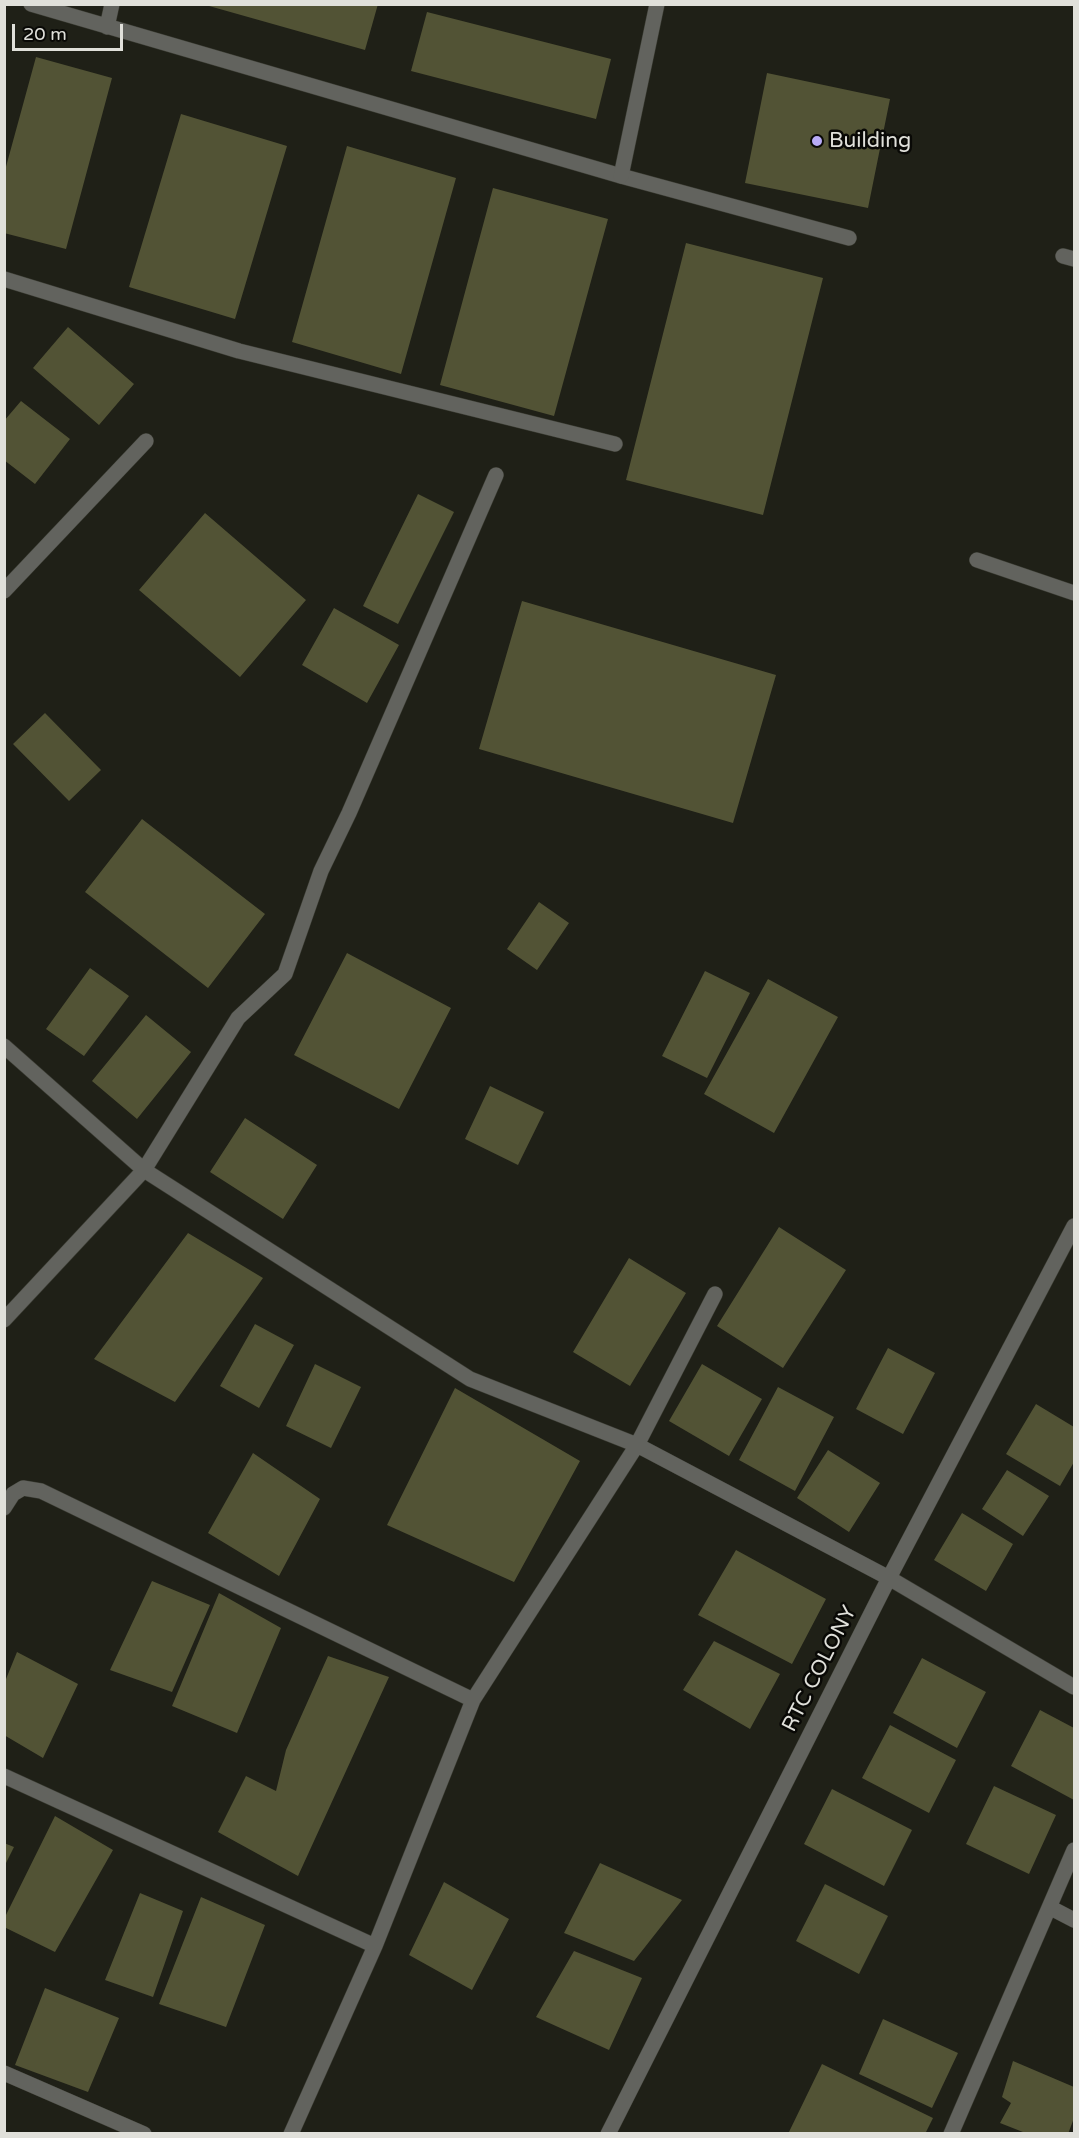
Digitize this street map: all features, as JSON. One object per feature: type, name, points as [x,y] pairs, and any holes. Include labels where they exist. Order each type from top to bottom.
[{"type":"street","points":[[31,4],[621,176],[849,238]]},
{"type":"street","points":[[107,27],[112,4]]},
{"type":"street","points":[[621,176],[657,4]]},
{"type":"street","points":[[4,279],[239,351],[615,444]]},
{"type":"street","points":[[4,591],[146,441]]},
{"type":"street","points":[[4,1320],[144,1170],[238,1018],[285,974],[321,871],[349,813],[496,475]]},
{"type":"street","points":[[977,560],[1074,593]]},
{"type":"street","points":[[4,1046],[144,1170],[470,1379],[637,1445],[889,1578],[1074,1687]]},
{"type":"street","name":"RTC COLONY","points":[[608,2133],[889,1578],[1074,1226]]},
{"type":"street","points":[[291,2133],[375,1946],[473,1700],[637,1445],[715,1294]]},
{"type":"street","points":[[4,1508],[13,1494],[23,1488],[41,1491],[473,1700]]},
{"type":"street","points":[[4,1776],[375,1946]]},
{"type":"street","points":[[951,2133],[1051,1908],[1074,1850]]},
{"type":"street","points":[[1051,1908],[1074,1920]]},
{"type":"street","points":[[4,2073],[144,2133]]},
{"type":"building","points":[[202,4],[378,4],[365,50]]},
{"type":"building","points":[[427,12],[611,59],[596,119],[411,71]]},
{"type":"building","points":[[36,57],[112,78],[66,249],[4,233],[4,174]]},
{"type":"building","name":"Building","points":[[767,73],[890,99],[868,208],[745,183]]},
{"type":"building","points":[[181,114],[287,146],[235,319],[129,287]]},
{"type":"building","points":[[347,146],[456,178],[401,374],[292,342]]},
{"type":"building","points":[[493,188],[608,219],[554,416],[440,385]]},
{"type":"building","points":[[686,243],[823,278],[763,515],[626,480]]},
{"type":"building","points":[[68,327],[134,384],[99,425],[33,368]]},
{"type":"building","points":[[21,401],[70,439],[35,484],[4,460],[4,421]]},
{"type":"building","points":[[418,494],[454,512],[398,624],[363,606]]},
{"type":"building","points":[[205,513],[306,600],[240,677],[139,590]]},
{"type":"building","points":[[522,601],[776,675],[733,823],[479,749]]},
{"type":"building","points":[[334,608],[399,645],[367,703],[302,665]]},
{"type":"building","points":[[45,713],[101,770],[69,801],[13,744]]},
{"type":"building","points":[[142,819],[265,914],[208,988],[85,892]]},
{"type":"building","points":[[539,902],[569,923],[537,970],[507,949]]},
{"type":"building","points":[[347,953],[451,1008],[399,1109],[294,1055]]},
{"type":"building","points":[[90,968],[129,996],[84,1056],[46,1029]]},
{"type":"building","points":[[705,971],[750,993],[707,1078],[662,1056]]},
{"type":"building","points":[[768,979],[838,1017],[774,1133],[704,1094]]},
{"type":"building","points":[[146,1015],[191,1052],[137,1119],[92,1081]]},
{"type":"building","points":[[490,1086],[544,1112],[518,1165],[465,1139]]},
{"type":"building","points":[[245,1118],[317,1165],[283,1219],[210,1172]]},
{"type":"building","points":[[779,1227],[846,1270],[783,1368],[717,1326]]},
{"type":"building","points":[[188,1233],[263,1278],[175,1402],[94,1359]]},
{"type":"building","points":[[629,1258],[686,1293],[630,1386],[573,1352]]},
{"type":"building","points":[[255,1324],[294,1345],[259,1408],[220,1386]]},
{"type":"building","points":[[888,1348],[935,1373],[903,1434],[856,1409]]},
{"type":"building","points":[[315,1364],[361,1387],[331,1448],[286,1426]]},
{"type":"building","points":[[702,1364],[762,1399],[729,1456],[669,1421]]},
{"type":"building","points":[[778,1387],[834,1417],[795,1491],[739,1460]]},
{"type":"building","points":[[455,1388],[580,1461],[514,1582],[387,1525]]},
{"type":"building","points":[[1036,1404],[1074,1427],[1074,1462],[1060,1486],[1006,1454]]},
{"type":"building","points":[[828,1450],[880,1483],[849,1532],[797,1498]]},
{"type":"building","points":[[253,1453],[320,1499],[279,1576],[208,1533]]},
{"type":"building","points":[[1007,1470],[1049,1496],[1023,1536],[982,1509]]},
{"type":"building","points":[[962,1513],[1013,1544],[986,1591],[934,1560]]},
{"type":"building","points":[[736,1550],[826,1599],[792,1664],[698,1615]]},
{"type":"building","points":[[152,1581],[210,1605],[172,1692],[110,1670]]},
{"type":"building","points":[[219,1593],[281,1628],[237,1733],[172,1706]]},
{"type":"building","points":[[714,1641],[780,1674],[750,1729],[683,1690]]},
{"type":"building","points":[[17,1652],[78,1684],[43,1758],[4,1735],[4,1684]]},
{"type":"building","points":[[328,1656],[389,1677],[298,1876],[218,1832],[246,1776],[276,1791],[286,1750]]},
{"type":"building","points":[[922,1658],[986,1692],[957,1748],[893,1713]]},
{"type":"building","points":[[1040,1710],[1074,1728],[1074,1800],[1011,1766]]},
{"type":"building","points":[[890,1725],[956,1760],[929,1813],[862,1778]]},
{"type":"building","points":[[994,1786],[1056,1815],[1029,1874],[966,1844]]},
{"type":"building","points":[[832,1789],[912,1830],[884,1886],[804,1844]]},
{"type":"building","points":[[55,1816],[113,1850],[55,1952],[4,1927],[4,1919]]},
{"type":"building","points":[[4,1843],[14,1847],[4,1867]]},
{"type":"building","points":[[600,1863],[682,1900],[634,1961],[564,1933]]},
{"type":"building","points":[[444,1882],[509,1919],[472,1990],[409,1955]]},
{"type":"building","points":[[825,1884],[888,1916],[859,1974],[796,1941]]},
{"type":"building","points":[[140,1893],[183,1911],[153,1997],[105,1980]]},
{"type":"building","points":[[201,1897],[265,1925],[226,2027],[159,2004]]},
{"type":"building","points":[[574,1951],[642,1978],[609,2050],[536,2017]]},
{"type":"building","points":[[45,1988],[119,2018],[88,2092],[15,2065]]},
{"type":"building","points":[[883,2019],[958,2053],[932,2108],[859,2074]]},
{"type":"building","points":[[1013,2061],[1074,2087],[1074,2118],[1068,2134],[1028,2134],[1000,2123],[1011,2103],[1002,2097]]},
{"type":"building","points":[[822,2064],[933,2118],[925,2134],[788,2134]]},
{"type":"place","name":"Building","points":[[817,141]]}]
